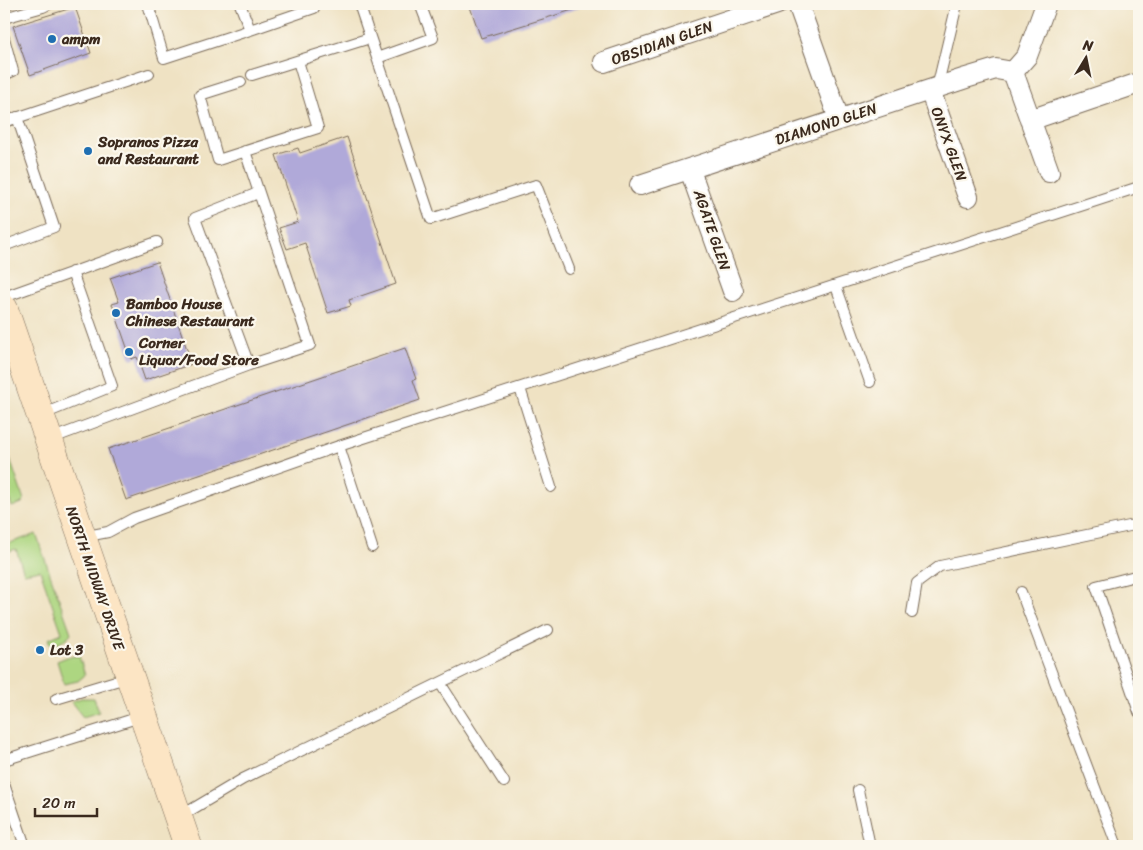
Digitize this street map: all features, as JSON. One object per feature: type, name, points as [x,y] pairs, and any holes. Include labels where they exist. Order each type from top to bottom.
[{"type":"street","name":"OBSIDIAN GLEN","points":[[604,62],[777,4]]},
{"type":"street","points":[[798,4],[838,119]]},
{"type":"street","points":[[1046,4],[1027,56],[1013,72],[1049,172]]},
{"type":"street","name":"DIAMOND GLEN","points":[[640,185],[996,69],[1013,72]]},
{"type":"street","points":[[1030,120],[1139,83]]},
{"type":"street","name":"ONYX GLEN","points":[[934,89],[968,197]]},
{"type":"street","name":"AGATE GLEN","points":[[690,170],[733,291]]},
{"type":"street","name":"NORTH MIDWAY DRIVE","points":[[4,309],[188,846]]},
{"type":"lane","points":[[4,18],[49,4]]},
{"type":"lane","points":[[148,4],[164,58],[314,8],[312,4]]},
{"type":"lane","points":[[240,4],[250,30]]},
{"type":"lane","points":[[359,4],[431,219],[536,185],[569,269]]},
{"type":"lane","points":[[377,58],[433,38],[420,4]]},
{"type":"lane","name":"ONYX GLEN","points":[[934,89],[957,4]]},
{"type":"lane","points":[[4,38],[13,72],[4,75]]},
{"type":"lane","points":[[252,75],[370,38]]},
{"type":"lane","points":[[241,82],[200,95],[218,160],[318,128],[298,61]]},
{"type":"lane","points":[[4,122],[148,74]]},
{"type":"lane","points":[[4,246],[54,227],[17,117]]},
{"type":"lane","points":[[44,427],[310,345],[245,151]]},
{"type":"lane","points":[[81,538],[108,532],[134,518],[339,446],[1139,187]]},
{"type":"lane","points":[[248,365],[194,218],[258,193]]},
{"type":"lane","points":[[4,297],[158,242]]},
{"type":"lane","points":[[44,427],[112,386],[72,272]]},
{"type":"lane","points":[[836,286],[870,382]]},
{"type":"lane","points":[[520,388],[552,487]]},
{"type":"lane","points":[[339,446],[372,547]]},
{"type":"lane","points":[[912,613],[917,583],[940,566],[1139,524]]},
{"type":"lane","points":[[1139,576],[1096,586],[1139,712]]},
{"type":"lane","points":[[1021,592],[1117,846]]},
{"type":"lane","points":[[178,818],[243,779],[548,630]]},
{"type":"lane","points":[[56,699],[130,677]]},
{"type":"lane","points":[[440,683],[504,782]]},
{"type":"lane","points":[[4,760],[143,716]]},
{"type":"lane","points":[[4,784],[25,846]]},
{"type":"lane","points":[[858,790],[870,846]]},
{"type":"green space","points":[[4,442],[24,500],[22,503],[12,507],[4,483]]},
{"type":"green space","points":[[36,534],[71,633],[65,640],[56,644],[50,644],[48,639],[62,633],[40,570],[24,573],[16,549],[4,553],[4,545]]},
{"type":"green space","points":[[79,656],[85,675],[78,681],[64,684],[57,661],[67,657]]},
{"type":"green space","points":[[81,698],[94,698],[99,712],[83,717],[71,702]]},
{"type":"building","points":[[10,4],[22,4],[11,8]]},
{"type":"building","points":[[469,4],[578,4],[579,8],[481,38]]},
{"type":"building","name":"ampm","points":[[75,7],[91,53],[30,75],[13,26]]},
{"type":"building","points":[[347,137],[396,284],[349,300],[351,306],[328,313],[305,243],[287,249],[279,228],[298,222],[276,155],[298,148],[300,153]]},
{"type":"building","points":[[157,262],[192,364],[145,380],[137,357],[131,359],[112,304],[119,302],[110,278]]},
{"type":"building","points":[[405,348],[416,379],[413,380],[420,400],[126,500],[108,449]]},
{"type":"place","name":"ampm","points":[[52,39]]},
{"type":"place","name":"Sopranos Pizza and Restaurant","points":[[88,151]]},
{"type":"place","name":"Bamboo House Chinese Restaurant","points":[[116,313]]},
{"type":"place","name":"Corner Liquor/Food Store","points":[[129,352]]},
{"type":"place","name":"Lot 3","points":[[40,650]]}]
